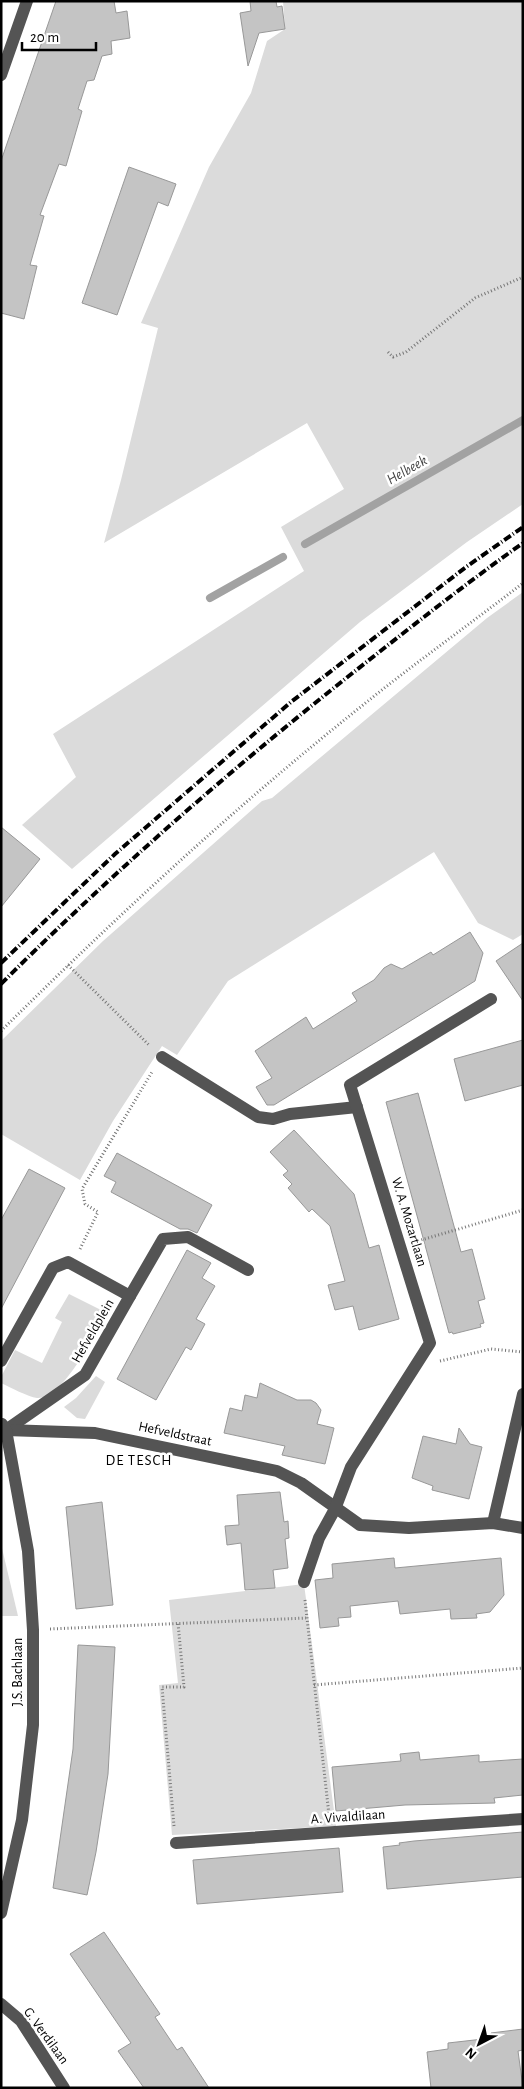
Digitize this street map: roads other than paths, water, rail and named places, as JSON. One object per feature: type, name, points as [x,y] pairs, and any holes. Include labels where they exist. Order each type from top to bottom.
[{"type":"street","points":[[1,75],[27,1]]},
{"type":"street","name":"W. A. Mozartlaan","points":[[335,1508],[351,1467],[430,1343],[350,1085],[491,999]]},
{"type":"street","points":[[162,1057],[258,1117],[274,1119],[290,1114],[357,1107]]},
{"type":"street","name":"Hefveldplein","points":[[4,1426],[85,1375],[163,1239],[188,1237],[248,1270]]},
{"type":"street","name":"Hefveldplein","points":[[1,1361],[53,1268],[68,1262],[130,1296]]},
{"type":"street","points":[[493,1523],[523,1394]]},
{"type":"street","name":"Hefveldstraat","points":[[4,1426],[95,1433],[277,1471],[301,1483],[360,1525],[409,1528],[493,1523],[523,1528]]},
{"type":"street","name":"J.S. Bachlaan","points":[[1,1913],[22,1820],[34,1725],[33,1630],[28,1551],[4,1426]]},
{"type":"street","points":[[304,1582],[320,1538],[335,1508]]},
{"type":"street","name":"A. Vivaldilaan","points":[[176,1843],[523,1819]]},
{"type":"street","name":"G. Verdilaan","points":[[1,2004],[20,2021],[64,2088]]},
{"type":"waterway","name":"Helbeek","points":[[305,544],[523,420]]},
{"type":"waterway","name":"Helbeek","points":[[210,598],[283,557]]},
{"type":"railway","points":[[1,963],[115,854],[291,702],[466,567],[523,527]]},
{"type":"railway","points":[[1,984],[132,859],[223,779],[364,664],[523,543]]},
{"type":"district","name":"DE TESCH","points":[[139,1460]]}]
